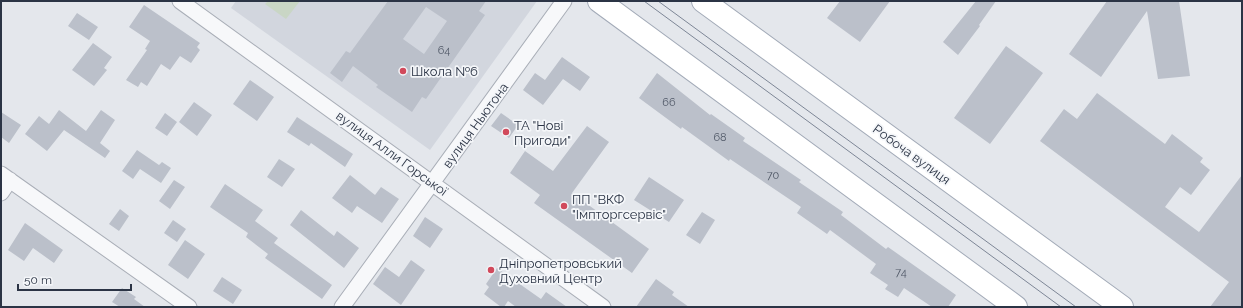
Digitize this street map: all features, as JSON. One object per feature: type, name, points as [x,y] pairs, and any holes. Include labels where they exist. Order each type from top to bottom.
[{"type":"main road","points":[[599,1],[1016,307]]},
{"type":"main road","name":"Робоча вулиця","points":[[703,1],[1122,307]]},
{"type":"street","name":"вулиця Алли Горської","points":[[180,1],[603,307]]},
{"type":"street","name":"вулиця Ньютона","points":[[342,307],[564,1]]},
{"type":"street","points":[[1,193],[6,177],[189,307]]},
{"type":"shaded area","name":"Школа №6","points":[[236,1],[537,1],[430,150],[231,8]]},
{"type":"green space","points":[[268,1],[300,1],[286,19],[265,4]]},
{"type":"building","points":[[388,1],[486,1],[479,11],[485,15],[426,99],[422,97],[412,112],[376,87],[378,85],[353,66],[342,82],[330,73],[346,51],[350,53]],"holes":[[[426,7],[447,21],[424,54],[403,39]]]},
{"type":"building","points":[[840,1],[890,1],[860,42],[827,18]]},
{"type":"building","points":[[976,1],[996,1],[979,25],[980,26],[958,55],[943,42]]},
{"type":"building","points":[[1107,1],[1179,1],[1190,76],[1158,79],[1147,11],[1101,77],[1069,54]]},
{"type":"building","points":[[144,5],[200,43],[197,47],[200,50],[191,63],[180,56],[170,70],[161,64],[147,86],[141,82],[138,87],[126,80],[147,50],[145,49],[150,41],[129,27]]},
{"type":"building","points":[[77,13],[98,27],[89,40],[68,26]]},
{"type":"building","points":[[93,43],[112,57],[104,68],[107,70],[94,86],[72,70]]},
{"type":"building","points":[[1006,46],[1043,73],[990,144],[954,118]]},
{"type":"building","points":[[562,57],[590,77],[580,91],[563,79],[543,105],[523,90],[535,73],[545,80]]},
{"type":"building","points":[[657,73],[710,115],[711,114],[745,138],[743,141],[801,180],[799,182],[843,212],[841,215],[886,249],[888,247],[956,295],[948,307],[932,307],[904,288],[898,297],[885,289],[888,285],[870,273],[876,264],[830,230],[827,234],[797,213],[801,207],[730,159],[729,161],[682,127],[681,129],[639,98]]},
{"type":"building","points":[[250,80],[274,97],[257,121],[233,104]]},
{"type":"building","points":[[1097,93],[1165,144],[1172,134],[1203,158],[1200,162],[1210,170],[1191,195],[1180,187],[1165,207],[1199,232],[1242,175],[1242,307],[1210,307],[1229,282],[1040,141],[1064,109],[1077,119]]},
{"type":"building","points":[[194,102],[212,115],[197,136],[179,122]]},
{"type":"building","points":[[59,110],[86,131],[101,110],[115,120],[100,143],[110,151],[105,158],[64,130],[47,151],[25,134],[39,116],[49,124]]},
{"type":"building","points":[[1,112],[21,125],[9,143],[1,137]]},
{"type":"building","points":[[165,113],[177,122],[167,136],[155,128]]},
{"type":"building","points":[[501,113],[518,125],[509,138],[491,126]]},
{"type":"building","points":[[297,117],[353,154],[345,167],[311,143],[309,146],[287,132]]},
{"type":"building","points":[[587,126],[609,142],[572,193],[649,249],[632,273],[534,203],[540,195],[510,173],[525,151],[553,171]]},
{"type":"building","points":[[137,150],[159,165],[162,162],[171,168],[161,183],[140,169],[133,179],[122,171]]},
{"type":"building","points":[[279,159],[295,169],[282,187],[267,177]]},
{"type":"building","points":[[350,175],[375,195],[381,187],[399,199],[382,223],[357,206],[352,213],[332,198]]},
{"type":"building","points":[[649,177],[684,200],[669,222],[634,200]]},
{"type":"building","points":[[174,180],[185,187],[170,209],[159,201]]},
{"type":"building","points":[[225,184],[263,210],[255,221],[278,238],[274,243],[332,285],[322,299],[265,258],[268,254],[246,237],[248,233],[210,207]]},
{"type":"building","points":[[120,209],[129,216],[119,231],[109,224]]},
{"type":"building","points":[[301,210],[334,236],[337,231],[359,248],[344,268],[290,225]]},
{"type":"building","points":[[702,212],[715,220],[700,244],[686,235]]},
{"type":"building","points":[[425,217],[443,229],[430,248],[413,236]]},
{"type":"building","points":[[173,220],[186,229],[177,242],[164,233]]},
{"type":"building","points":[[25,223],[63,250],[54,263],[33,248],[24,261],[8,250]]},
{"type":"building","points":[[185,240],[205,254],[188,279],[168,265]]},
{"type":"building","points":[[411,260],[425,270],[401,305],[373,284],[385,267],[399,277]]},
{"type":"building","points":[[497,268],[541,299],[546,292],[567,307],[516,307],[508,301],[504,307],[501,307],[484,294],[489,287],[486,284]]},
{"type":"building","points":[[222,277],[242,290],[233,304],[213,291]]},
{"type":"building","points":[[656,279],[674,292],[672,295],[689,307],[636,307]]},
{"type":"building","points":[[122,288],[136,297],[134,299],[145,307],[120,307],[112,302]]},
{"type":"tram line","points":[[644,1],[1061,307]]},
{"type":"tram line","points":[[658,1],[1076,307]]},
{"type":"place","name":"Школа №6","points":[[403,71]]},
{"type":"place","name":"ТА \"Нові Пригоди\"","points":[[506,132]]},
{"type":"place","name":"ПП \"ВКФ \"Імпторгсервіс\"","points":[[564,206]]},
{"type":"place","name":"Дніпропетровський Духовний Центр","points":[[491,270]]}]
